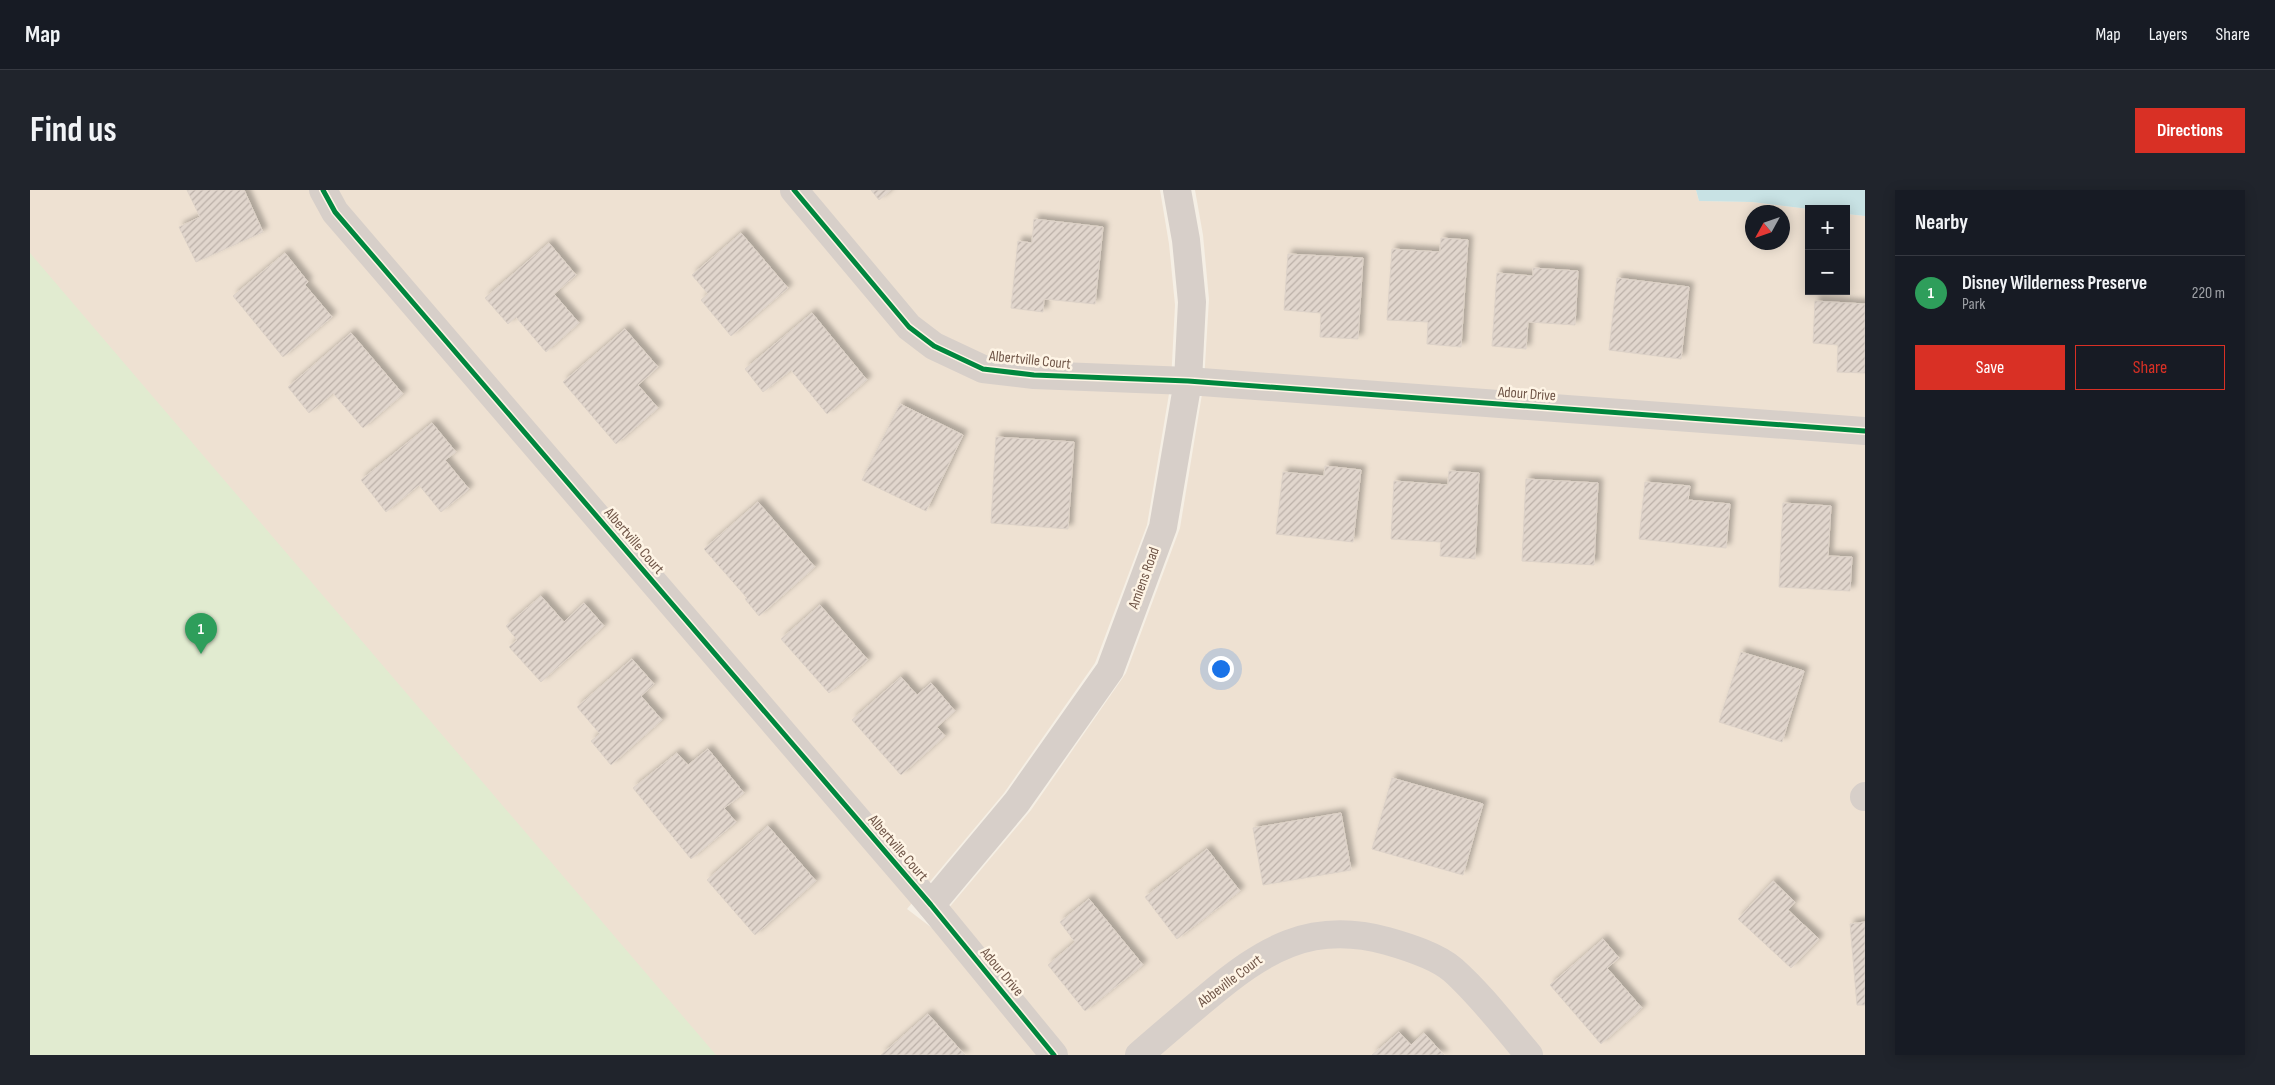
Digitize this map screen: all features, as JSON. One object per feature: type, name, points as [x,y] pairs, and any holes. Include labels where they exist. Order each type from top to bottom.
[{"type":"street","name":"Albertville Court","points":[[323,190],[335,212],[931,905]]},
{"type":"street","name":"Albertville Court","points":[[794,190],[909,327],[934,346],[958,358],[983,368],[1034,375],[1188,382]]},
{"type":"street","name":"Amiens Road","points":[[931,905],[1017,802],[1110,670],[1163,527],[1188,382],[1192,302],[1186,240],[1177,190]]},
{"type":"street","name":"Adour Drive","points":[[1188,382],[1865,431]]},
{"type":"street","name":"Adour Drive","points":[[931,905],[1054,1055]]},
{"type":"street","name":"Abbeville Court","points":[[1139,1055],[1245,967],[1273,949],[1303,938],[1334,933],[1372,937],[1412,948],[1452,969],[1529,1055]]},
{"type":"shaded area","points":[[30,190],[1160,190],[1169,244],[1175,305],[1171,382],[1147,525],[1095,663],[1004,793],[907,909],[932,928],[1031,810],[1126,673],[1180,528],[1204,382],[1209,299],[1203,235],[1195,190],[1696,190],[1699,201],[1752,202],[1776,205],[1745,205],[1745,250],[1790,250],[1790,207],[1805,209],[1805,295],[1850,295],[1850,214],[1865,216],[1865,1055],[699,1055],[30,270]]},
{"type":"green space","points":[[30,253],[716,1055],[30,1055]]},
{"type":"water","points":[[1696,190],[1865,190],[1865,216],[1850,214],[1850,205],[1805,205],[1805,209],[1790,207],[1790,205],[1752,202],[1699,201]]},
{"type":"building","points":[[187,190],[244,190],[263,232],[196,262],[179,227],[200,217]]},
{"type":"building","points":[[871,190],[891,190],[879,200]]},
{"type":"building","points":[[1034,219],[1103,227],[1095,304],[1044,299],[1043,312],[1011,308],[1018,241],[1032,243]]},
{"type":"building","points":[[741,233],[788,288],[731,336],[701,300],[708,294],[692,275]]},
{"type":"building","points":[[1441,238],[1468,240],[1461,347],[1427,344],[1428,322],[1387,320],[1392,249],[1440,252]]},
{"type":"building","points":[[549,243],[576,275],[554,294],[579,323],[546,352],[516,317],[508,324],[485,298]]},
{"type":"building","points":[[285,253],[308,282],[305,285],[332,317],[283,357],[233,296]]},
{"type":"building","points":[[1288,254],[1363,258],[1358,339],[1320,337],[1321,313],[1284,310]]},
{"type":"building","points":[[1533,268],[1578,271],[1575,325],[1528,322],[1526,349],[1492,346],[1497,273],[1533,276]]},
{"type":"building","points":[[1617,278],[1689,287],[1681,359],[1609,350]]},
{"type":"building","points":[[1815,301],[1865,304],[1865,373],[1837,372],[1838,345],[1813,343]]},
{"type":"building","points":[[812,313],[867,380],[827,414],[791,370],[763,392],[745,369]]},
{"type":"building","points":[[625,329],[658,367],[638,385],[658,408],[616,444],[563,382]]},
{"type":"building","points":[[351,333],[403,394],[363,428],[333,393],[309,413],[288,387]]},
{"type":"building","points":[[900,404],[963,435],[926,511],[862,480]]},
{"type":"building","points":[[432,423],[456,452],[445,460],[469,489],[441,512],[419,485],[386,512],[361,480]]},
{"type":"building","points":[[996,437],[1074,442],[1068,529],[991,523]]},
{"type":"building","points":[[1325,466],[1361,470],[1353,542],[1276,534],[1283,472],[1324,476]]},
{"type":"building","points":[[1449,471],[1479,473],[1475,559],[1440,556],[1441,542],[1391,539],[1394,481],[1448,485]]},
{"type":"building","points":[[1526,479],[1598,483],[1594,565],[1522,561]]},
{"type":"building","points":[[1645,482],[1690,486],[1688,500],[1730,504],[1726,548],[1639,539]]},
{"type":"building","points":[[758,502],[815,567],[759,616],[745,599],[747,598],[704,549]]},
{"type":"building","points":[[1783,503],[1831,506],[1828,556],[1852,557],[1850,591],[1779,587]]},
{"type":"building","points":[[541,596],[564,622],[584,603],[604,626],[541,682],[509,647],[517,640],[506,626]]},
{"type":"building","points":[[820,605],[868,660],[829,693],[781,639]]},
{"type":"building","points":[[1741,652],[1804,671],[1782,742],[1719,722]]},
{"type":"building","points":[[632,659],[654,684],[641,696],[662,720],[611,765],[591,741],[600,734],[577,707]]},
{"type":"building","points":[[901,677],[917,695],[931,683],[955,711],[937,727],[945,736],[901,775],[852,720]]},
{"type":"building","points":[[708,749],[744,793],[724,808],[736,822],[691,859],[633,788],[677,753],[688,765]]},
{"type":"building","points":[[1392,778],[1483,804],[1463,875],[1372,849]]},
{"type":"building","points":[[1341,813],[1351,870],[1263,885],[1253,828]]},
{"type":"building","points":[[768,826],[816,881],[755,935],[707,880]]},
{"type":"building","points":[[1207,849],[1240,891],[1177,939],[1145,897]]},
{"type":"building","points":[[1773,881],[1795,902],[1788,910],[1819,939],[1791,968],[1738,919]]},
{"type":"building","points":[[1089,899],[1143,965],[1085,1011],[1048,965],[1075,942],[1060,922]]},
{"type":"building","points":[[1865,922],[1865,1005],[1857,1005],[1850,924]]},
{"type":"building","points":[[1603,939],[1619,958],[1607,968],[1642,1008],[1601,1044],[1550,985]]},
{"type":"building","points":[[928,1014],[965,1055],[881,1055]]},
{"type":"building","points":[[1399,1032],[1411,1045],[1424,1033],[1444,1055],[1372,1055]]},
{"type":"cycle path","points":[[323,190],[335,212],[931,905],[1054,1055]]},
{"type":"cycle path","points":[[794,190],[909,327],[934,346],[983,369],[1034,375],[1188,381],[1865,431]]},
{"type":"place","name":"Disney Wilderness Preserve","points":[[201,654]]}]
